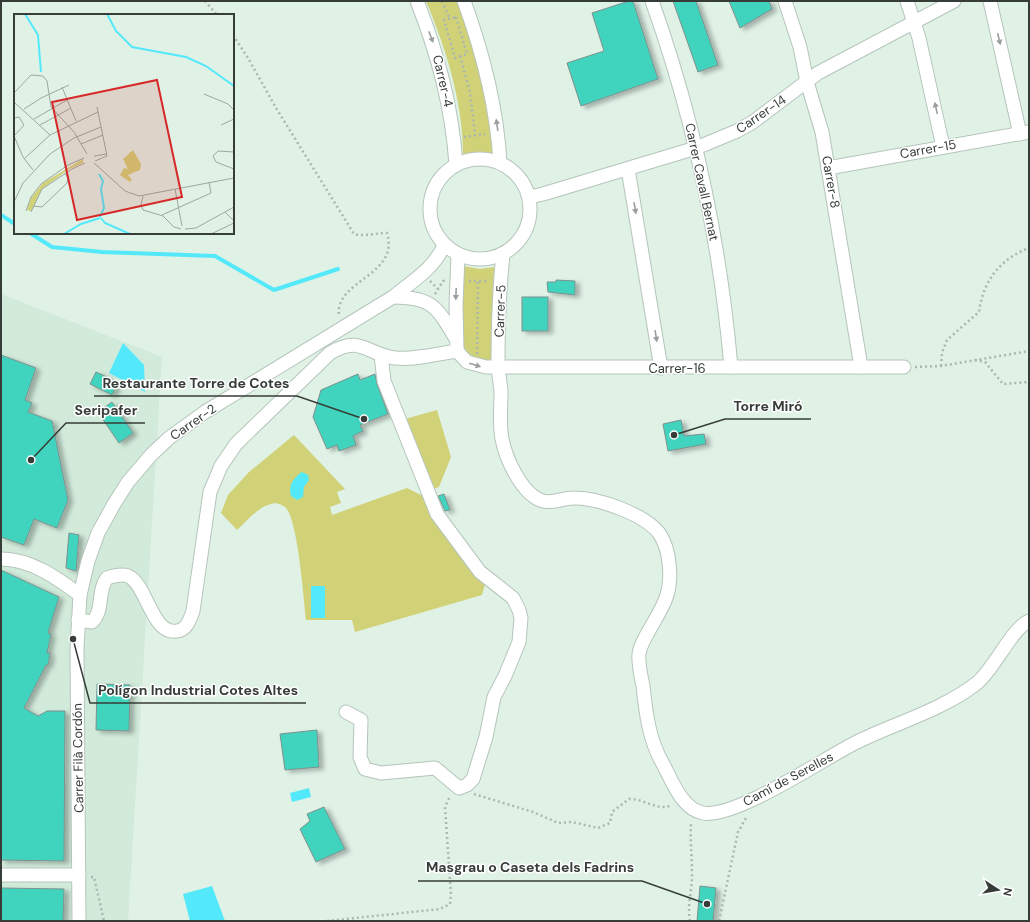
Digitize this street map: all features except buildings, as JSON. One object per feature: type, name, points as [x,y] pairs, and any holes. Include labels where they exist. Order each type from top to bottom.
[{"type":"street","name":"Carrer-4","points":[[417,1],[441,69],[454,138],[456,165]]},
{"type":"street","points":[[464,1],[480,51],[498,132],[500,163]]},
{"type":"street","name":"Carrer Cavall Bernat","points":[[652,1],[669,48],[696,148],[711,220],[721,280],[731,367]]},
{"type":"street","name":"Carrer-8","points":[[785,1],[800,47],[807,82],[815,105],[828,168],[861,367]]},
{"type":"street","points":[[907,1],[915,22],[943,146]]},
{"type":"street","name":"Carrer-14","points":[[529,197],[628,170],[696,148],[737,131],[753,122],[818,73],[954,1]]},
{"type":"street","points":[[990,1],[1025,133]]},
{"type":"street","name":"Carrer-15","points":[[828,168],[943,146],[1025,133]]},
{"type":"street","points":[[479,159],[500,163],[512,170],[522,182],[529,197],[530,214],[526,230],[516,244],[503,255],[488,259],[472,260],[458,255],[444,245],[435,233],[430,218],[430,202],[435,187],[444,174],[456,165],[479,159]]},
{"type":"street","points":[[628,170],[661,368]]},
{"type":"street","name":"Carrer-2","points":[[80,595],[88,561],[98,534],[125,488],[150,455],[205,412],[393,297],[423,272],[442,252],[444,245]]},
{"type":"street","points":[[456,345],[458,255]]},
{"type":"street","name":"Carrer-5","points":[[498,367],[503,255]]},
{"type":"street","points":[[393,297],[413,298],[425,301],[438,310],[456,345],[467,362],[477,366]]},
{"type":"street","points":[[78,620],[92,622],[97,617],[101,589],[107,578],[114,576],[128,576],[135,581],[153,614],[163,627],[172,632],[178,631],[185,627],[189,623],[193,611],[210,492],[221,466],[231,451],[330,353],[356,344],[381,355],[407,358],[456,345]]},
{"type":"street","points":[[346,712],[361,720],[360,757],[365,769],[381,773],[436,768],[459,788],[467,785],[473,779],[486,737],[494,697],[505,676],[519,642],[521,618],[513,598],[480,572],[437,514],[384,381],[381,355]]},
{"type":"street","name":"Carrer-16","points":[[477,366],[661,368],[904,367]]},
{"type":"street","points":[[498,367],[500,379],[500,421],[503,442],[511,466],[532,494],[545,502],[575,498],[615,507],[648,522],[663,539],[668,555],[671,577],[670,590],[642,643],[639,660],[651,739],[658,757],[688,804]]},
{"type":"street","points":[[1,559],[16,560],[35,567],[59,580],[80,595]]},
{"type":"street","name":"Carrer Filà Cordón","points":[[79,921],[76,649],[80,595]]},
{"type":"street","name":"Camí de Serelles","points":[[688,804],[701,813],[715,813],[757,798],[857,742],[896,726],[958,696],[985,676],[1019,628],[1029,621]]},
{"type":"street","points":[[1,875],[79,875]]},
{"type":"path","points":[[206,1],[216,14]]},
{"type":"path","points":[[442,1],[450,19]]},
{"type":"path","points":[[456,17],[467,54],[455,58],[444,20],[450,19],[456,17]]},
{"type":"path","points":[[234,37],[276,108],[354,234],[363,236],[375,233],[386,233],[390,244],[386,257],[376,269],[341,300],[338,310],[340,329]]},
{"type":"path","points":[[460,56],[470,92],[475,135]]},
{"type":"path","points":[[454,138],[498,132]]},
{"type":"path","points":[[941,366],[942,353],[947,340],[979,312],[981,296],[998,267],[1014,254],[1029,248]]},
{"type":"path","points":[[477,366],[478,281]]},
{"type":"path","points":[[904,367],[941,366],[972,359],[1029,351]]},
{"type":"path","points":[[972,359],[985,362],[1003,384],[1029,382]]},
{"type":"path","points":[[327,921],[440,909],[450,904],[451,894],[445,807],[448,798],[459,788],[533,812],[558,823],[572,822],[598,828],[610,823],[612,812],[629,799],[664,808],[688,804],[692,876],[688,908],[690,921]]},
{"type":"path","points":[[719,921],[738,832],[757,798]]},
{"type":"path","points":[[79,875],[94,877],[104,921]]},
{"type":"shaded area","points":[[426,1],[458,1],[485,85],[495,154],[463,154],[457,95],[440,38]]},
{"type":"shaded area","points":[[463,266],[480,269],[494,267],[491,362],[482,362],[462,349]]},
{"type":"shaded area","points":[[1,294],[162,357],[128,921],[1,921]]},
{"type":"shaded area","points":[[437,410],[451,457],[439,487],[433,489],[405,419]]},
{"type":"shaded area","points":[[294,435],[345,489],[337,492],[341,503],[330,507],[332,515],[407,488],[423,496],[427,506],[450,543],[468,567],[485,584],[482,595],[355,632],[352,620],[306,620],[297,544],[294,528],[286,508],[273,503],[266,506],[253,515],[237,530],[221,513],[228,495],[249,472]]},
{"type":"water","points":[[123,343],[144,365],[145,392],[109,373]]},
{"type":"water","points":[[302,472],[308,475],[309,480],[304,487],[303,497],[297,500],[291,496],[290,489],[296,477]]},
{"type":"water","points":[[311,586],[325,586],[325,618],[311,618]]},
{"type":"water","points":[[309,788],[311,797],[292,802],[290,793]]},
{"type":"water","points":[[212,886],[225,921],[190,921],[183,894]]},
{"type":"waterway","points":[[1,215],[14,223]]},
{"type":"waterway","points":[[32,234],[52,247],[102,252],[215,256],[274,290],[338,269]]},
{"type":"place","name":"Restaurante Torre de Cotes","points":[[364,419]]},
{"type":"place","name":"Torre Miró","points":[[674,435]]},
{"type":"place","name":"Seripafer","points":[[31,460]]},
{"type":"place","name":"Polígon Industrial Cotes Altes","points":[[73,639]]},
{"type":"place","name":"Masgrau o Caseta dels Fadrins","points":[[707,904]]}]
